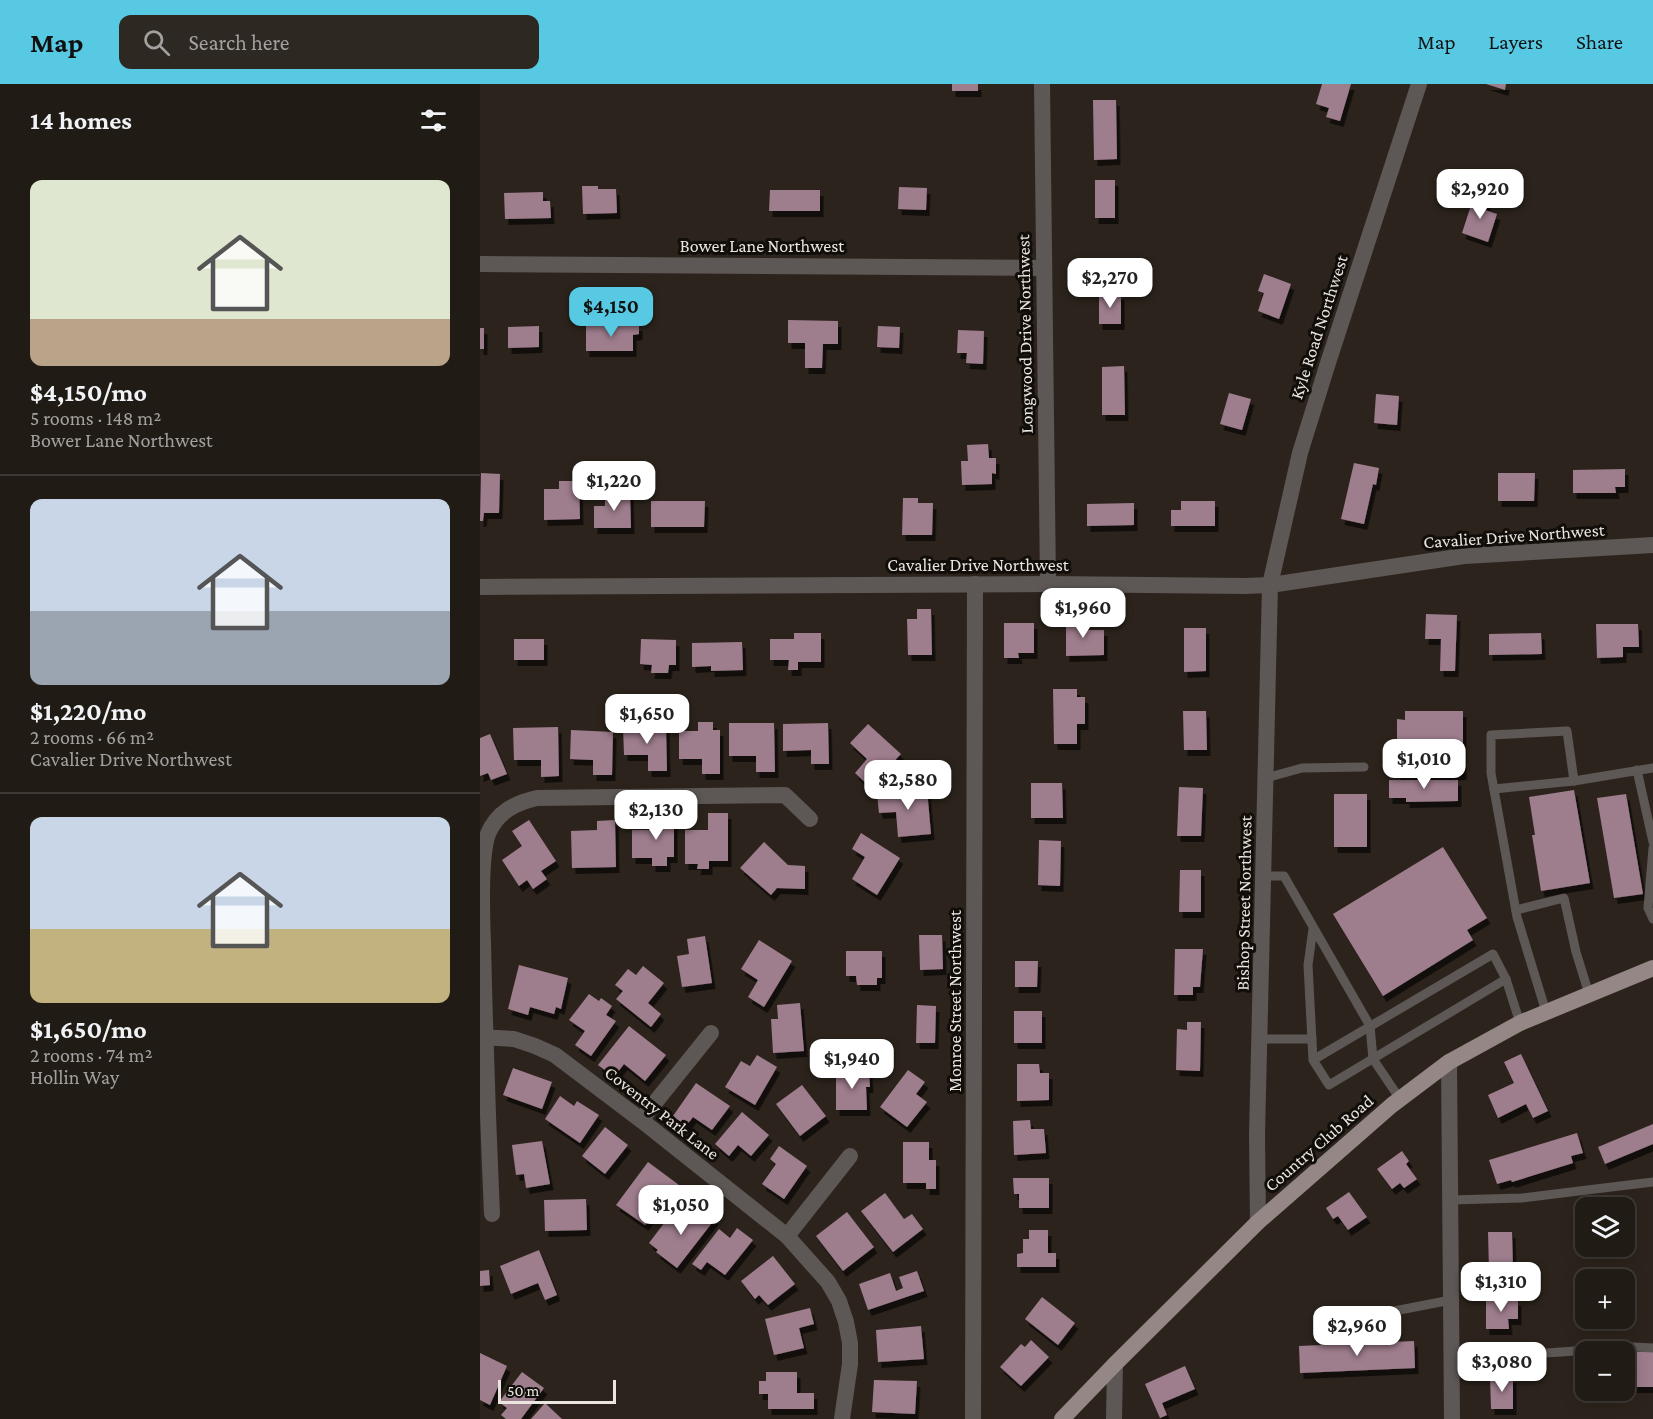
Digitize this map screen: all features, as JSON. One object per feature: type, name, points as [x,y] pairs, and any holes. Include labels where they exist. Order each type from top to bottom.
[{"type":"main road","name":"Country Club Road","points":[[1062,1419],[1258,1222],[1400,1099],[1449,1062],[1520,1023],[1653,968]]},
{"type":"street","name":"Longwood Drive Northwest","points":[[1042,84],[1048,584]]},
{"type":"street","name":"Kyle Road Northwest","points":[[1270,585],[1303,442],[1419,84]]},
{"type":"street","name":"Bower Lane Northwest","points":[[480,264],[1043,268]]},
{"type":"street","name":"Cavalier Drive Northwest","points":[[480,587],[1270,585],[1464,555],[1653,545]]},
{"type":"street","name":"Monroe Street Northwest","points":[[973,1419],[975,584]]},
{"type":"street","name":"Bishop Street Northwest","points":[[1258,1222],[1257,1135],[1270,585]]},
{"type":"street","points":[[492,1214],[483,1037],[482,915],[484,849],[487,835],[494,823],[507,809],[522,801],[537,798],[784,795],[810,819]]},
{"type":"street","points":[[641,1120],[711,1033]]},
{"type":"street","name":"Coventry Park Lane","points":[[483,1037],[513,1039],[555,1056],[641,1120],[787,1236],[828,1282],[839,1301],[846,1322],[850,1343],[850,1364],[842,1419]]},
{"type":"street","points":[[1449,1062],[1452,1419]]},
{"type":"street","points":[[787,1236],[850,1156]]},
{"type":"street","points":[[1114,1419],[1115,1364]]},
{"type":"lane","points":[[1546,1012],[1516,910],[1491,773],[1491,735],[1567,731],[1574,781]]},
{"type":"lane","points":[[1266,778],[1302,768],[1364,767]]},
{"type":"lane","points":[[1494,789],[1574,781],[1653,768]]},
{"type":"lane","points":[[1637,770],[1653,842]]},
{"type":"lane","points":[[1653,848],[1648,908],[1653,919]]},
{"type":"lane","points":[[1264,876],[1284,876],[1370,1026],[1373,1059],[1400,1099]]},
{"type":"lane","points":[[1516,910],[1564,898],[1576,952],[1589,994]]},
{"type":"lane","points":[[1314,929],[1308,965],[1313,1060],[1329,1085],[1506,979]]},
{"type":"lane","points":[[1313,1060],[1493,954],[1506,979],[1520,1023]]},
{"type":"lane","points":[[1260,1039],[1312,1039]]},
{"type":"lane","points":[[1450,1200],[1522,1198],[1653,1182]]},
{"type":"lane","points":[[1348,1320],[1451,1300]]},
{"type":"lane","points":[[1451,1353],[1501,1356],[1634,1347],[1653,1348]]},
{"type":"building","points":[[952,84],[978,84],[978,91],[952,91]]},
{"type":"building","points":[[1322,84],[1351,84],[1340,121],[1326,117],[1329,108],[1316,104]]},
{"type":"building","points":[[1486,84],[1506,84],[1505,90]]},
{"type":"building","points":[[1093,100],[1116,100],[1117,159],[1094,160]]},
{"type":"building","points":[[1095,180],[1115,180],[1115,218],[1095,218]]},
{"type":"building","points":[[582,186],[616,189],[617,213],[583,214]]},
{"type":"building","points":[[899,187],[927,188],[926,210],[898,209]]},
{"type":"building","points":[[770,190],[820,190],[820,211],[769,211]]},
{"type":"building","points":[[543,192],[543,201],[550,201],[551,218],[505,219],[504,193]]},
{"type":"building","points":[[1474,196],[1488,201],[1485,210],[1497,214],[1488,242],[1462,233]]},
{"type":"building","points":[[1264,274],[1291,284],[1279,319],[1258,311],[1264,293],[1258,291]]},
{"type":"building","points":[[1099,294],[1121,294],[1121,324],[1099,324]]},
{"type":"building","points":[[788,320],[838,321],[838,344],[823,344],[822,368],[805,368],[805,343],[788,343]]},
{"type":"building","points":[[639,325],[639,334],[633,335],[633,351],[586,351],[586,326]]},
{"type":"building","points":[[539,326],[539,347],[508,348],[508,327]]},
{"type":"building","points":[[878,326],[900,327],[899,348],[877,347]]},
{"type":"building","points":[[480,328],[484,328],[484,349],[480,349]]},
{"type":"building","points":[[958,330],[984,331],[983,364],[966,363],[967,353],[957,353]]},
{"type":"building","points":[[1124,366],[1125,415],[1102,415],[1102,367]]},
{"type":"building","points":[[1229,393],[1251,399],[1242,430],[1220,424]]},
{"type":"building","points":[[1376,394],[1399,396],[1397,425],[1374,423]]},
{"type":"building","points":[[988,444],[989,458],[996,458],[996,474],[992,473],[992,484],[962,485],[961,461],[968,461],[967,445]]},
{"type":"building","points":[[1354,463],[1379,468],[1364,524],[1341,519]]},
{"type":"building","points":[[1625,469],[1625,487],[1615,487],[1616,493],[1573,493],[1573,470]]},
{"type":"building","points":[[481,473],[500,474],[499,513],[484,513],[483,521],[480,521]]},
{"type":"building","points":[[1498,473],[1535,473],[1534,501],[1498,501]]},
{"type":"building","points":[[559,481],[579,481],[580,519],[544,520],[544,489],[559,489]]},
{"type":"building","points":[[605,494],[630,494],[631,528],[594,528],[594,506],[605,506]]},
{"type":"building","points":[[903,498],[918,498],[918,503],[933,503],[932,535],[902,535]]},
{"type":"building","points":[[651,501],[705,501],[704,527],[651,527]]},
{"type":"building","points":[[1181,501],[1215,501],[1215,526],[1171,526],[1171,510],[1181,510]]},
{"type":"building","points":[[1134,503],[1134,525],[1087,526],[1087,504]]},
{"type":"building","points":[[917,609],[931,609],[932,655],[908,655],[907,619],[917,619]]},
{"type":"building","points":[[1426,614],[1457,615],[1455,671],[1440,671],[1441,639],[1425,639]]},
{"type":"building","points":[[1066,618],[1083,618],[1083,630],[1104,630],[1104,655],[1066,656]]},
{"type":"building","points":[[1004,623],[1034,623],[1034,653],[1018,653],[1019,658],[1004,658]]},
{"type":"building","points":[[1596,624],[1638,624],[1639,647],[1623,647],[1623,657],[1597,658]]},
{"type":"building","points":[[1184,628],[1206,628],[1206,671],[1184,672]]},
{"type":"building","points":[[794,633],[821,633],[821,662],[798,662],[798,670],[788,670],[789,660],[770,660],[770,639],[794,639]]},
{"type":"building","points":[[1541,633],[1542,654],[1489,655],[1489,634]]},
{"type":"building","points":[[514,639],[544,639],[544,660],[514,660]]},
{"type":"building","points":[[641,639],[676,640],[676,665],[669,665],[668,673],[651,673],[652,665],[640,664]]},
{"type":"building","points":[[742,642],[743,670],[711,671],[711,666],[692,667],[692,643]]},
{"type":"building","points":[[1053,689],[1077,689],[1077,697],[1085,697],[1085,724],[1077,724],[1077,744],[1054,744]]},
{"type":"building","points":[[1183,711],[1206,711],[1207,750],[1184,750]]},
{"type":"building","points":[[1405,711],[1463,711],[1463,774],[1397,775],[1397,719],[1405,720]]},
{"type":"building","points":[[698,722],[713,722],[713,730],[720,730],[720,774],[702,774],[702,759],[679,759],[679,731],[698,731]]},
{"type":"building","points":[[729,723],[774,723],[775,772],[756,772],[756,756],[729,756]]},
{"type":"building","points":[[828,723],[829,764],[811,764],[811,750],[783,751],[783,724]]},
{"type":"building","points":[[868,724],[901,754],[870,787],[855,773],[867,759],[850,743]]},
{"type":"building","points":[[666,726],[667,771],[648,771],[648,755],[624,755],[623,727]]},
{"type":"building","points":[[558,727],[559,776],[541,777],[541,760],[514,760],[513,728]]},
{"type":"building","points":[[571,730],[613,732],[612,775],[593,775],[593,760],[570,759]]},
{"type":"building","points":[[490,734],[507,774],[491,780],[488,773],[480,776],[480,738]]},
{"type":"building","points":[[1389,780],[1458,780],[1458,801],[1406,802],[1406,798],[1389,798]]},
{"type":"building","points":[[1031,783],[1062,783],[1063,818],[1031,818]]},
{"type":"building","points":[[1179,787],[1203,788],[1201,836],[1177,836]]},
{"type":"building","points":[[927,789],[931,834],[898,837],[896,812],[879,813],[877,794]]},
{"type":"building","points":[[1574,790],[1590,883],[1541,891],[1532,835],[1535,835],[1529,797]]},
{"type":"building","points":[[1334,794],[1367,794],[1367,847],[1334,847]]},
{"type":"building","points":[[1626,794],[1643,894],[1614,898],[1597,798]]},
{"type":"building","points":[[708,813],[728,813],[728,861],[709,861],[709,869],[697,869],[698,864],[685,864],[685,830],[708,830]]},
{"type":"building","points":[[654,814],[674,814],[674,857],[667,857],[667,866],[652,866],[652,858],[632,858],[632,830],[654,830]]},
{"type":"building","points":[[529,820],[556,861],[541,871],[547,879],[533,889],[527,880],[519,886],[502,860],[522,846],[512,831]]},
{"type":"building","points":[[615,820],[616,867],[572,868],[571,831],[597,830],[597,821]]},
{"type":"building","points":[[861,833],[900,858],[877,895],[852,879],[865,857],[852,849]]},
{"type":"building","points":[[1039,840],[1061,841],[1060,886],[1038,885]]},
{"type":"building","points":[[764,842],[788,865],[805,866],[805,889],[777,888],[771,895],[740,868]]},
{"type":"building","points":[[1443,847],[1487,918],[1467,930],[1473,940],[1383,996],[1333,914]]},
{"type":"building","points":[[1180,870],[1201,870],[1201,912],[1179,912]]},
{"type":"building","points":[[919,935],[942,935],[943,969],[920,970]]},
{"type":"building","points":[[705,936],[712,983],[682,987],[677,956],[689,954],[687,939]]},
{"type":"building","points":[[759,940],[792,961],[764,1007],[748,997],[758,980],[741,969]]},
{"type":"building","points":[[1175,949],[1203,949],[1200,987],[1193,987],[1193,995],[1174,995]]},
{"type":"building","points":[[846,951],[882,951],[882,978],[877,978],[877,985],[857,985],[856,976],[846,976]]},
{"type":"building","points":[[1015,961],[1038,961],[1037,987],[1015,987]]},
{"type":"building","points":[[519,965],[568,978],[561,1009],[556,1007],[554,1014],[530,1007],[528,1015],[508,1009]]},
{"type":"building","points":[[643,966],[664,983],[648,1003],[661,1014],[651,1027],[616,999],[623,991],[615,985],[628,969],[636,975]]},
{"type":"building","points":[[589,994],[599,1001],[601,998],[612,1006],[606,1015],[616,1021],[591,1056],[575,1045],[585,1031],[569,1020]]},
{"type":"building","points":[[800,1003],[804,1051],[773,1053],[771,1019],[778,1019],[777,1005]]},
{"type":"building","points":[[917,1005],[936,1006],[935,1043],[916,1043]]},
{"type":"building","points":[[1014,1011],[1042,1011],[1042,1043],[1014,1043]]},
{"type":"building","points":[[1187,1022],[1201,1022],[1200,1071],[1176,1070],[1177,1029],[1187,1030]]},
{"type":"building","points":[[629,1026],[666,1055],[645,1081],[624,1064],[614,1077],[598,1065]]},
{"type":"building","points":[[1521,1054],[1548,1111],[1533,1118],[1526,1104],[1498,1118],[1488,1095],[1514,1083],[1504,1062]]},
{"type":"building","points":[[757,1055],[777,1067],[755,1105],[725,1087],[741,1061],[750,1066]]},
{"type":"building","points":[[1017,1064],[1039,1064],[1040,1073],[1049,1073],[1049,1100],[1017,1101]]},
{"type":"building","points":[[513,1068],[552,1082],[542,1109],[503,1095]]},
{"type":"building","points":[[908,1070],[925,1082],[916,1094],[927,1102],[907,1127],[880,1107]]},
{"type":"building","points":[[869,1071],[870,1087],[866,1087],[867,1110],[836,1110],[836,1072]]},
{"type":"building","points":[[696,1083],[730,1106],[712,1130],[693,1117],[686,1126],[673,1116]]},
{"type":"building","points":[[802,1085],[826,1116],[800,1136],[776,1104]]},
{"type":"building","points":[[560,1096],[574,1106],[577,1101],[599,1115],[580,1143],[545,1119]]},
{"type":"building","points":[[742,1112],[769,1135],[751,1156],[738,1145],[729,1156],[715,1144]]},
{"type":"building","points":[[1030,1120],[1031,1129],[1044,1129],[1046,1153],[1014,1155],[1013,1121]]},
{"type":"building","points":[[1653,1124],[1653,1144],[1605,1164],[1598,1147]]},
{"type":"building","points":[[605,1127],[628,1145],[605,1174],[582,1156]]},
{"type":"building","points":[[1577,1133],[1583,1153],[1571,1156],[1573,1163],[1512,1182],[1511,1180],[1497,1184],[1489,1160]]},
{"type":"building","points":[[542,1141],[550,1184],[526,1188],[524,1174],[516,1175],[512,1145]]},
{"type":"building","points":[[903,1142],[929,1142],[929,1160],[936,1160],[936,1189],[926,1189],[926,1183],[903,1183]]},
{"type":"building","points":[[779,1146],[807,1166],[784,1199],[762,1184],[776,1164],[770,1159]]},
{"type":"building","points":[[1402,1151],[1409,1161],[1406,1164],[1417,1179],[1404,1188],[1400,1183],[1392,1189],[1377,1169]]},
{"type":"building","points":[[648,1162],[679,1185],[667,1200],[658,1193],[648,1207],[654,1212],[645,1225],[616,1205]]},
{"type":"building","points":[[1013,1178],[1049,1178],[1049,1208],[1019,1208],[1019,1194],[1014,1194]]},
{"type":"building","points":[[1349,1192],[1367,1217],[1348,1230],[1338,1216],[1333,1219],[1326,1208]]},
{"type":"building","points":[[885,1193],[904,1219],[912,1214],[923,1229],[893,1252],[861,1211]]},
{"type":"building","points":[[586,1199],[587,1230],[545,1231],[544,1200]]},
{"type":"building","points":[[700,1207],[715,1219],[677,1268],[656,1252],[658,1250],[649,1243],[674,1210],[689,1221]]},
{"type":"building","points":[[847,1212],[874,1247],[843,1271],[816,1236]]},
{"type":"building","points":[[737,1228],[753,1240],[725,1275],[707,1262],[701,1270],[692,1264],[719,1229],[730,1238]]},
{"type":"building","points":[[1029,1230],[1048,1230],[1048,1253],[1056,1253],[1056,1267],[1017,1267],[1017,1254],[1023,1253],[1023,1239],[1029,1239]]},
{"type":"building","points":[[1488,1232],[1512,1232],[1513,1269],[1489,1270]]},
{"type":"building","points":[[539,1250],[557,1295],[545,1300],[538,1283],[511,1294],[500,1266]]},
{"type":"building","points":[[773,1256],[795,1284],[768,1305],[759,1295],[755,1299],[741,1281]]},
{"type":"building","points":[[489,1270],[490,1285],[480,1286],[480,1271]]},
{"type":"building","points":[[917,1271],[924,1291],[868,1310],[859,1284],[890,1273],[896,1291],[903,1288],[899,1277]]},
{"type":"building","points":[[1042,1297],[1075,1323],[1058,1345],[1025,1319]]},
{"type":"building","points":[[1486,1300],[1518,1300],[1518,1319],[1508,1319],[1509,1329],[1486,1329]]},
{"type":"building","points":[[810,1308],[814,1324],[799,1328],[804,1348],[774,1355],[765,1319]]},
{"type":"building","points":[[921,1326],[924,1359],[878,1362],[876,1330]]},
{"type":"building","points":[[1031,1340],[1049,1357],[1021,1386],[1000,1367],[1021,1344],[1025,1347]]},
{"type":"building","points":[[1414,1341],[1415,1368],[1300,1373],[1299,1346]]},
{"type":"building","points":[[1635,1352],[1653,1352],[1653,1387],[1635,1387]]},
{"type":"building","points":[[480,1353],[507,1366],[490,1405],[480,1400]]},
{"type":"building","points":[[1185,1366],[1195,1389],[1162,1403],[1167,1415],[1160,1418],[1145,1384]]},
{"type":"building","points":[[522,1372],[544,1388],[521,1419],[506,1419],[501,1415],[507,1408],[499,1402]]},
{"type":"building","points":[[766,1372],[797,1372],[797,1393],[814,1393],[814,1409],[768,1409],[768,1394],[759,1394],[759,1381],[766,1381]]},
{"type":"building","points":[[1490,1377],[1513,1377],[1513,1409],[1491,1409]]},
{"type":"building","points":[[874,1380],[917,1381],[915,1414],[872,1412]]},
{"type":"building","points":[[545,1403],[562,1419],[531,1419]]}]
